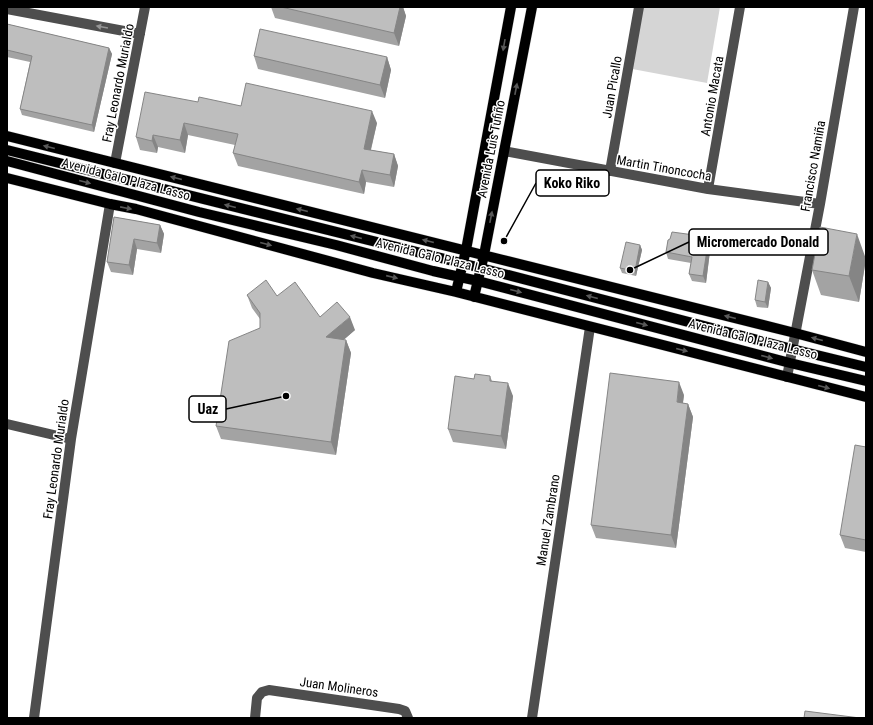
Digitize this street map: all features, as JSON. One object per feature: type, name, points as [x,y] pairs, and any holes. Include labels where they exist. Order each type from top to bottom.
[{"type":"main road","name":"Avenida Luis Tufiño","points":[[456,292],[466,250],[511,7]]},
{"type":"main road","name":"Avenida Luis Tufiño","points":[[474,296],[484,255],[532,7]]},
{"type":"main road","name":"Avenida Galo Plaza Lasso","points":[[7,136],[466,250],[866,352]]},
{"type":"main road","name":"Avenida Galo Plaza Lasso","points":[[7,150],[481,268],[866,367]]},
{"type":"main road","name":"Avenida Galo Plaza Lasso","points":[[7,161],[199,212],[336,245],[790,363],[866,381]]},
{"type":"main road","name":"Avenida Galo Plaza Lasso","points":[[7,178],[110,204],[136,209],[373,273],[474,296],[866,397]]},
{"type":"street","name":"Fray Leonardo Murialdo","points":[[115,163],[145,7]]},
{"type":"street","name":"Juan Picallo","points":[[610,171],[640,7]]},
{"type":"street","name":"Antonio Macata","points":[[708,189],[740,7]]},
{"type":"street","name":"Francisco Namiña","points":[[787,377],[820,204],[854,7]]},
{"type":"street","points":[[7,9],[140,34]]},
{"type":"street","name":"Martin Tinoncocha","points":[[504,151],[708,189],[820,204]]},
{"type":"street","name":"Fray Leonardo Murialdo","points":[[34,718],[71,439],[110,204]]},
{"type":"street","name":"Manuel Zambrano","points":[[532,718],[590,327]]},
{"type":"street","points":[[7,424],[71,439]]},
{"type":"street","name":"Juan Molineros","points":[[255,718],[257,698],[262,692],[270,690],[399,709],[405,711],[408,718]]},
{"type":"shaded area","points":[[638,7],[720,7],[707,83],[627,68]]},
{"type":"building","points":[[281,7],[400,7],[394,33]]},
{"type":"building","points":[[7,24],[109,48],[92,125],[20,109],[32,56],[7,50]]},
{"type":"building","points":[[260,29],[387,57],[380,85],[254,56]]},
{"type":"building","points":[[246,83],[372,111],[364,149],[394,154],[390,175],[362,170],[359,182],[233,153],[238,134],[184,123],[180,140],[153,135],[152,141],[136,137],[145,92],[198,102],[199,97],[241,106]]},
{"type":"building","points":[[114,217],[160,225],[157,243],[134,239],[129,265],[107,262]]},
{"type":"building","points":[[820,227],[857,234],[849,276],[812,270]]},
{"type":"building","points":[[672,232],[709,237],[703,276],[689,274],[692,257],[666,252],[668,240],[670,239]]},
{"type":"building","points":[[626,242],[640,245],[635,271],[620,268]]},
{"type":"building","points":[[266,280],[277,296],[295,282],[320,317],[337,302],[350,317],[326,337],[346,340],[331,442],[216,426],[229,341],[260,328],[260,313],[247,295]]},
{"type":"building","points":[[758,280],[768,282],[765,302],[755,300]]},
{"type":"building","points":[[610,373],[679,382],[677,402],[688,404],[671,535],[591,525]]},
{"type":"building","points":[[475,374],[490,376],[490,381],[508,383],[501,436],[448,429],[455,376],[474,379]]},
{"type":"building","points":[[855,445],[866,447],[866,540],[840,535]]},
{"type":"building","points":[[805,711],[860,718],[804,718]]},
{"type":"place","name":"Koko Riko","points":[[504,241]]},
{"type":"place","name":"Micromercado Donald","points":[[630,270]]},
{"type":"place","name":"Uaz","points":[[286,396]]}]
